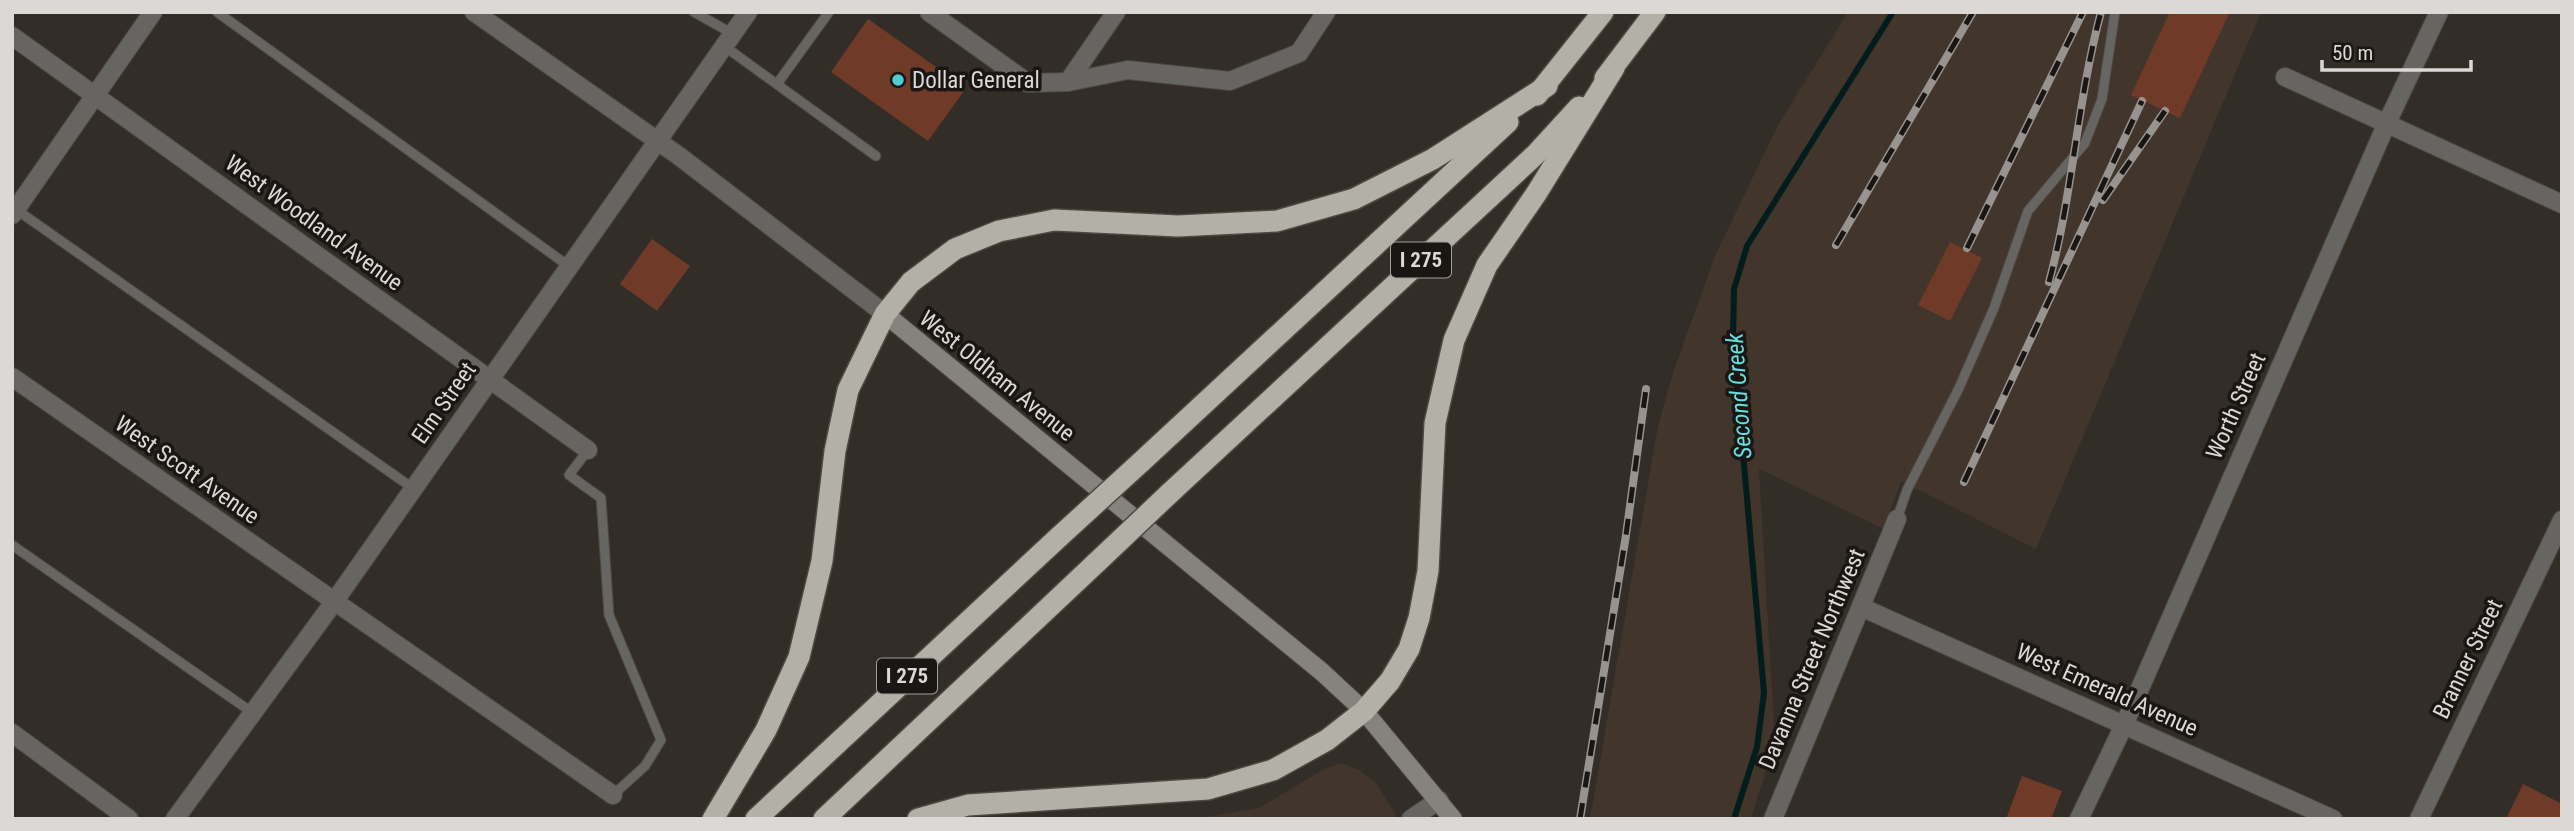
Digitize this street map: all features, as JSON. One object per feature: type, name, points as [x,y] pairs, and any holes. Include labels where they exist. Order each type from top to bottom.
[{"type":"highway","name":"I 275","points":[[756,819],[1547,86],[1603,12]]},
{"type":"highway","name":"I 275","points":[[824,819],[1171,492],[1535,155],[1614,68],[1655,12]]},
{"type":"highway","points":[[918,819],[968,805],[1208,789],[1229,785],[1273,770],[1327,740],[1364,711],[1390,681],[1409,649],[1419,618],[1428,571],[1435,423],[1454,340],[1486,265],[1536,194],[1614,68]]},
{"type":"highway","points":[[713,819],[766,730],[799,657],[822,561],[835,451],[848,390],[885,314],[911,282],[955,249],[999,231],[1054,220],[1178,226],[1277,221],[1354,199],[1433,159],[1547,86]]},
{"type":"main road","name":"West Oldham Avenue","points":[[885,314],[1322,672],[1364,711],[1452,819]]},
{"type":"street","points":[[13,211],[153,12]]},
{"type":"street","name":"West Oldham Avenue","points":[[474,12],[659,141],[885,314]]},
{"type":"street","name":"Elm Street","points":[[175,819],[334,602],[748,12]]},
{"type":"street","points":[[929,12],[1028,83],[1068,82],[1128,70],[1230,81],[1299,53],[1326,12]]},
{"type":"street","points":[[1068,82],[1116,12]]},
{"type":"street","name":"Worth Street","points":[[2079,819],[2124,725],[2386,125],[2439,12]]},
{"type":"street","name":"West Woodland Avenue","points":[[12,36],[588,450]]},
{"type":"street","points":[[2285,78],[2562,204]]},
{"type":"street","name":"West Scott Avenue","points":[[12,377],[613,794]]},
{"type":"street","name":"Davanna Street Northwest","points":[[1773,819],[1897,519]]},
{"type":"street","name":"Branner Street","points":[[2419,819],[2562,520]]},
{"type":"street","points":[[2545,556],[2562,564]]},
{"type":"street","name":"West Emerald Avenue","points":[[1861,607],[2333,819]]},
{"type":"street","points":[[12,733],[129,819]]},
{"type":"street","points":[[1411,819],[1439,800]]},
{"type":"lane","points":[[217,12],[570,267]]},
{"type":"lane","points":[[694,12],[777,84],[876,156]]},
{"type":"lane","points":[[777,84],[829,12]]},
{"type":"lane","points":[[1897,519],[1907,490],[1959,388],[1994,308],[2028,211],[2085,143],[2102,99],[2115,12]]},
{"type":"lane","points":[[13,211],[414,489]]},
{"type":"lane","points":[[588,450],[569,475],[601,498],[609,615],[662,740],[645,766],[613,794]]},
{"type":"lane","points":[[12,545],[253,713]]},
{"type":"shaded area","points":[[1848,12],[2261,12],[2036,549],[1901,481],[1884,529],[1759,469],[1775,742],[1751,819],[1590,819],[1658,426],[1674,370],[1715,256],[1778,125]]},
{"type":"shaded area","points":[[1341,763],[1359,770],[1376,783],[1398,819],[1194,819],[1259,808],[1324,769]]},
{"type":"building","points":[[2170,12],[2230,12],[2180,118],[2131,95]]},
{"type":"building","name":"Dollar General","points":[[868,19],[966,88],[928,141],[831,72]]},
{"type":"building","points":[[652,239],[690,266],[657,311],[620,284]]},
{"type":"building","points":[[1950,242],[1982,258],[1950,321],[1918,305]]},
{"type":"building","points":[[2022,776],[2062,791],[2051,819],[2006,819]]},
{"type":"building","points":[[2523,784],[2562,804],[2562,819],[2506,819]]},
{"type":"waterway","name":"Second Creek","points":[[1734,819],[1757,747],[1764,693],[1733,338],[1734,289],[1747,246],[1893,12]]},
{"type":"railway","points":[[1836,245],[1973,12]]},
{"type":"railway","points":[[1967,248],[2083,12]]},
{"type":"railway","points":[[2049,282],[2101,12]]},
{"type":"railway","points":[[1964,482],[2142,101]]},
{"type":"railway","points":[[2103,200],[2165,111]]},
{"type":"railway","points":[[1580,819],[1626,535],[1646,389]]},
{"type":"place","name":"Dollar General","points":[[898,80]]}]
